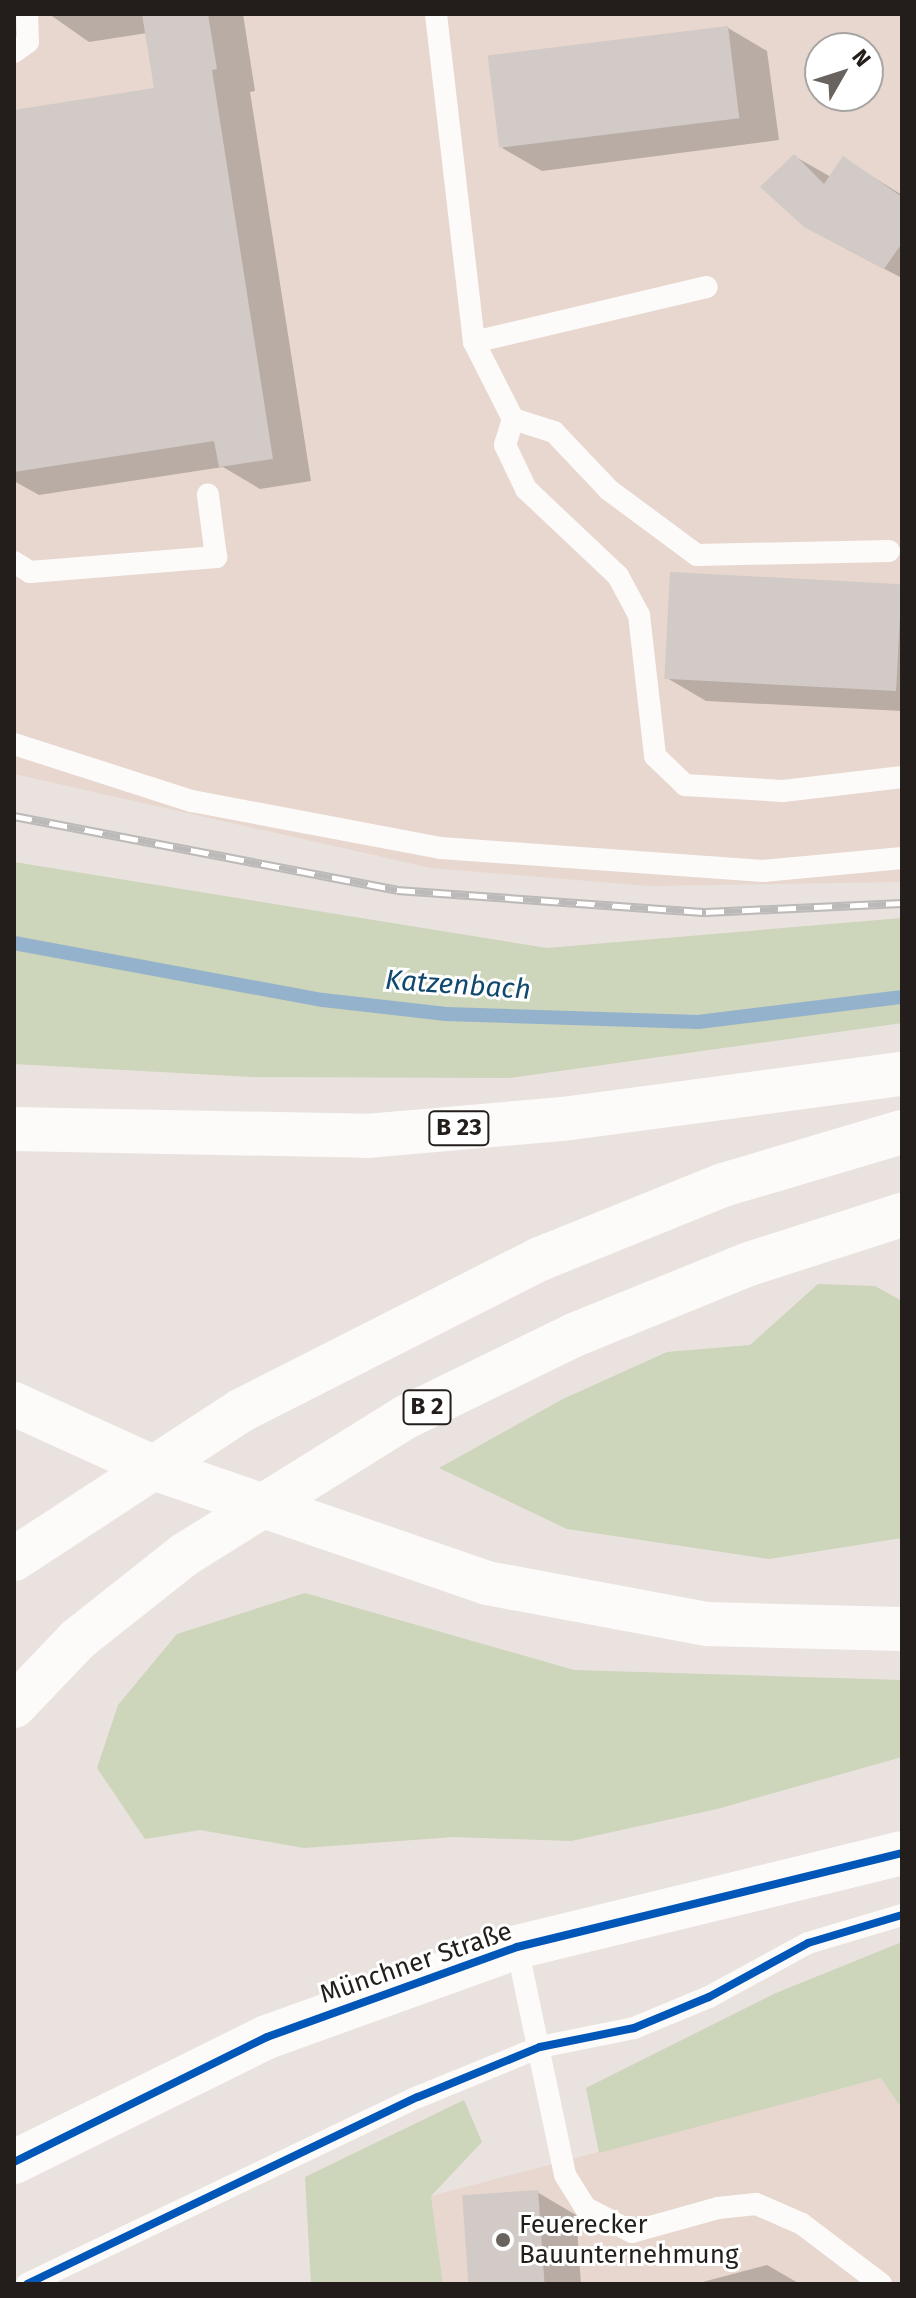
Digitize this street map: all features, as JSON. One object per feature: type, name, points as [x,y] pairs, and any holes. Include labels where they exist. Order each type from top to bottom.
[{"type":"main road","name":"B 23","points":[[14,1129],[367,1136],[563,1119],[902,1074]]},
{"type":"main road","points":[[14,1559],[242,1410],[540,1259],[723,1185],[902,1132]]},
{"type":"main road","name":"B 2","points":[[14,1706],[78,1639],[184,1555],[406,1417],[603,1323],[749,1264],[902,1215]]},
{"type":"main road","points":[[14,1404],[162,1471],[487,1583],[707,1624],[902,1629]]},
{"type":"main road","name":"Münchner Straße","points":[[14,2162],[41,2153],[267,2037],[517,1947],[902,1853]]},
{"type":"lane","points":[[14,52],[28,42],[27,14]]},
{"type":"lane","points":[[436,14],[474,342],[513,419],[505,445],[526,489],[618,576],[639,615],[655,756],[685,785],[783,791],[902,777]]},
{"type":"lane","points":[[474,342],[707,287]]},
{"type":"lane","points":[[513,419],[554,432],[609,490],[697,555],[889,551]]},
{"type":"lane","points":[[14,562],[30,572],[216,557],[208,495]]},
{"type":"lane","points":[[14,744],[192,801],[441,848],[763,871],[902,858]]},
{"type":"lane","points":[[27,2284],[418,2097],[540,2047],[634,2028],[709,1997],[808,1943],[902,1915]]},
{"type":"lane","points":[[517,1947],[565,2175],[586,2208],[632,2232],[718,2208],[756,2204],[802,2224],[881,2284]]},
{"type":"lane","points":[[14,2275],[18,2284]]},
{"type":"shaded area","points":[[14,14],[902,14],[902,882],[649,886],[431,868],[14,774]]},
{"type":"shaded area","points":[[882,2078],[902,2109],[902,2284],[443,2284],[431,2196]]},
{"type":"green space","points":[[14,862],[547,948],[902,918],[902,1023],[510,1078],[252,1077],[14,1064]]},
{"type":"green space","points":[[818,1284],[875,1286],[902,1301],[902,1538],[769,1559],[567,1529],[439,1468],[563,1399],[667,1352],[750,1345]]},
{"type":"green space","points":[[305,1593],[574,1670],[902,1680],[902,1757],[717,1809],[571,1841],[454,1837],[304,1848],[200,1830],[145,1839],[97,1768],[118,1705],[177,1634]]},
{"type":"green space","points":[[902,1942],[902,2109],[881,2078],[599,2153],[586,2088],[776,1993]]},
{"type":"green space","points":[[464,2100],[482,2142],[431,2196],[443,2284],[311,2284],[305,2177]]},
{"type":"building","points":[[142,14],[208,14],[217,69],[212,70],[273,459],[219,467],[214,441],[14,472],[14,110],[154,88]]},
{"type":"building","points":[[728,26],[739,118],[499,148],[488,55]]},
{"type":"building","points":[[794,154],[824,184],[843,156],[902,197],[902,243],[884,269],[804,227],[760,187]]},
{"type":"building","points":[[670,572],[902,584],[896,691],[664,679]]},
{"type":"building","name":"Feuerecker Bauunternehmung","points":[[538,2190],[545,2284],[468,2284],[462,2195]]},
{"type":"waterway","name":"Katzenbach","points":[[14,943],[323,1000],[446,1014],[698,1022],[902,997]]},
{"type":"railway","points":[[14,816],[397,890],[706,912],[902,903]]},
{"type":"cycle path","points":[[14,2162],[267,2037],[517,1947],[902,1853]]},
{"type":"cycle path","points":[[27,2284],[418,2097],[540,2047],[634,2028],[709,1997],[808,1943],[902,1915]]},
{"type":"place","name":"Feuerecker Bauunternehmung","points":[[503,2240]]}]
